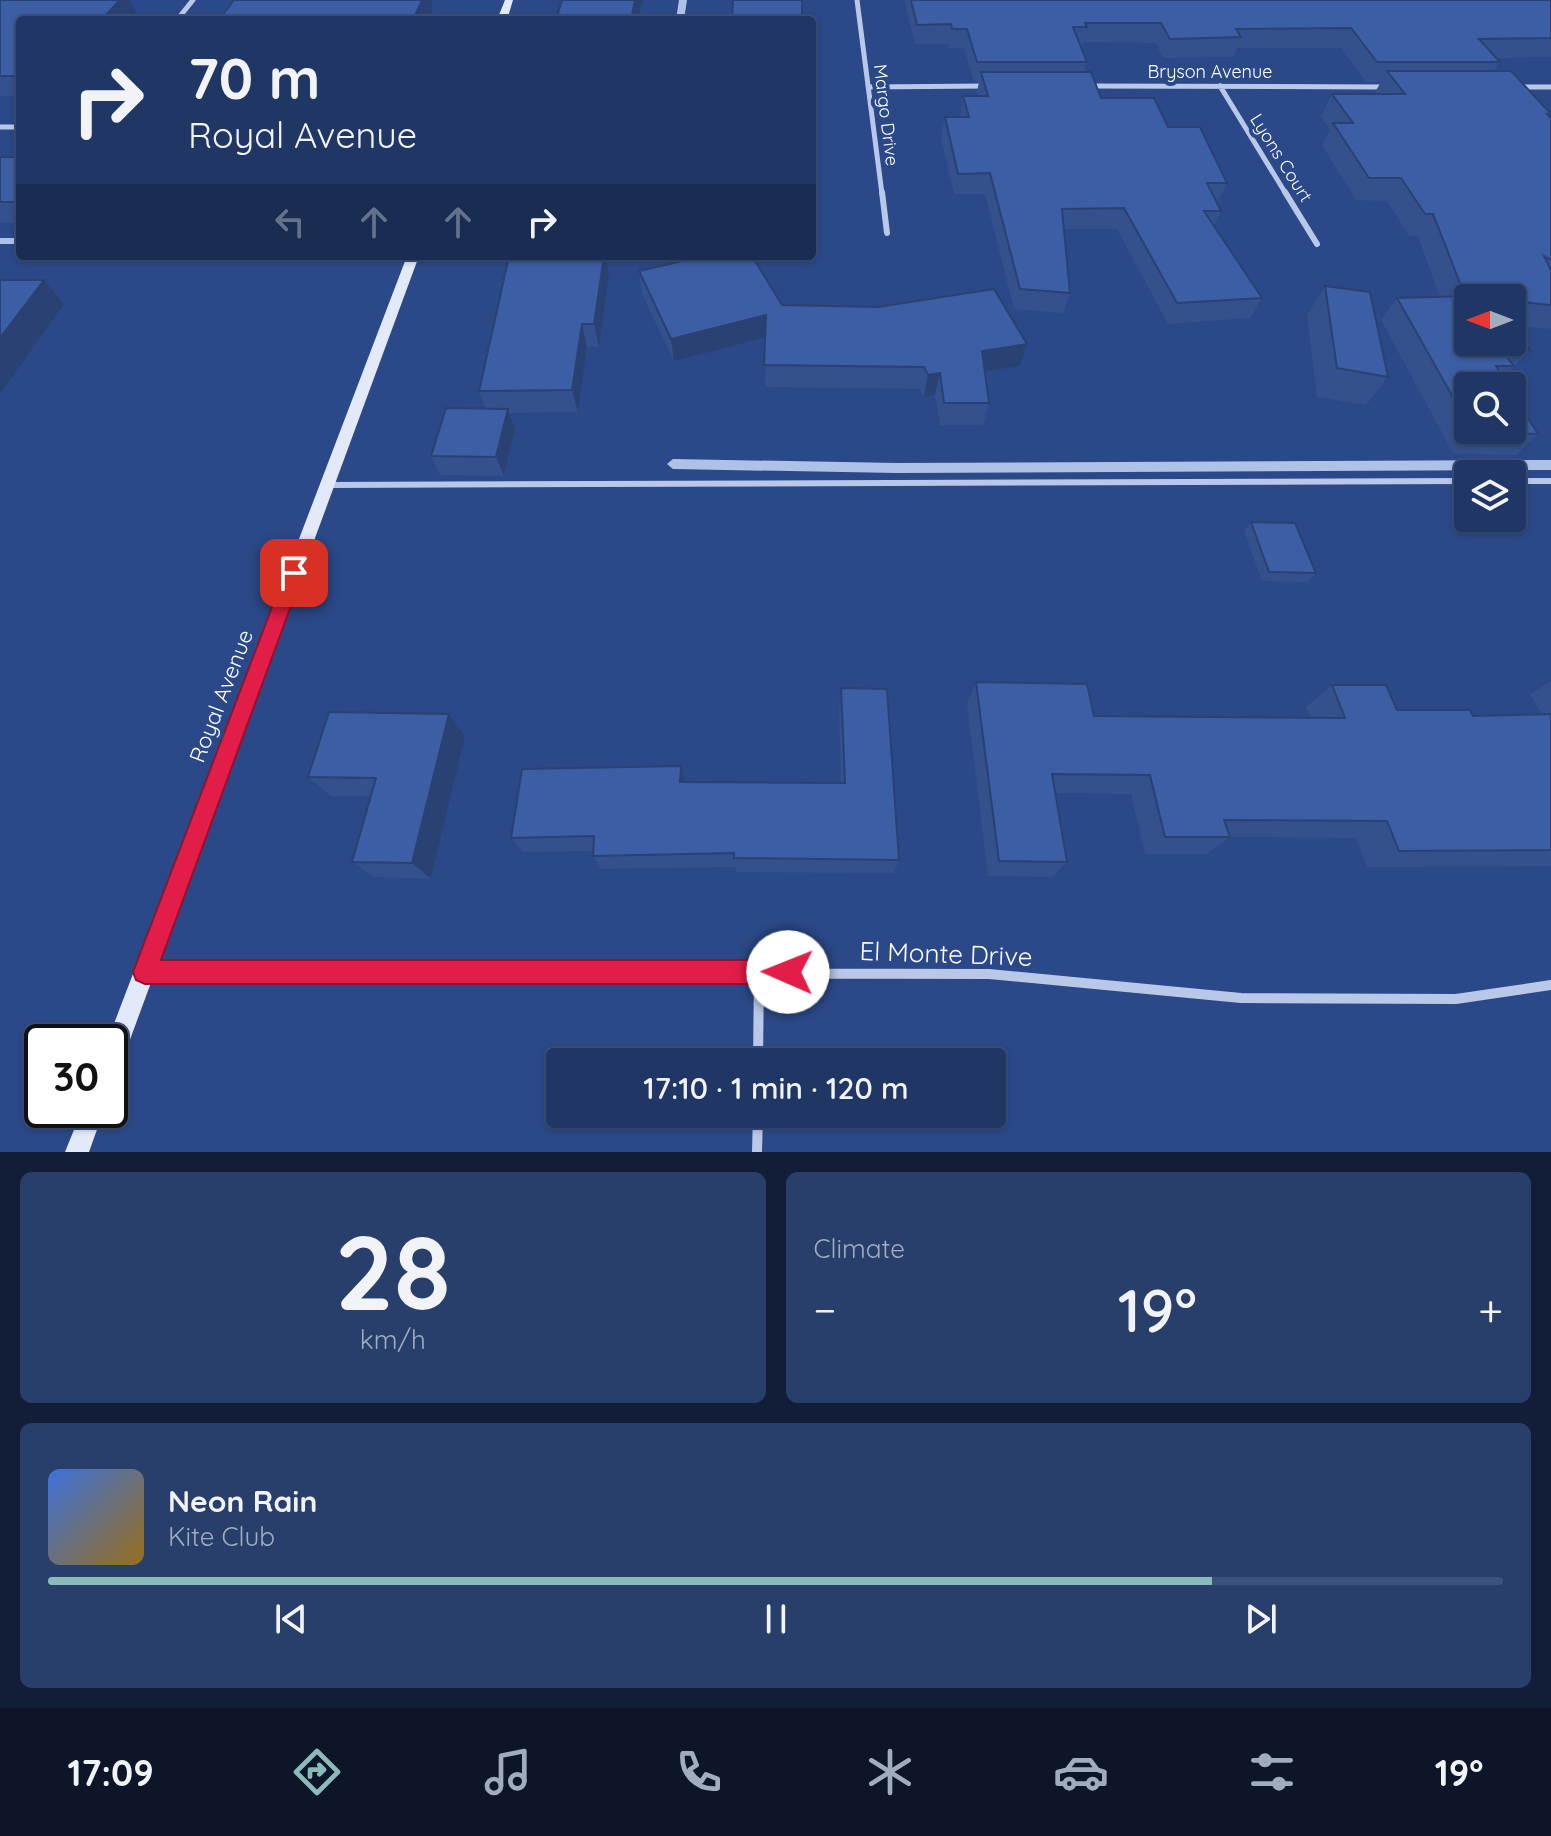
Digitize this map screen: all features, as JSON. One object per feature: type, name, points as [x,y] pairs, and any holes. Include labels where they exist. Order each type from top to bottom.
[{"type":"main road","name":"Royal Avenue","points":[[125,1024],[411,260]]},
{"type":"main road","points":[[77,1152],[86,1128]]},
{"type":"street","points":[[180,16],[193,0]]},
{"type":"street","name":"Margo Drive","points":[[857,0],[887,233]]},
{"type":"street","points":[[869,87],[997,86]]},
{"type":"street","name":"Bryson Avenue","points":[[1077,86],[1394,87]]},
{"type":"street","name":"Lyons Court","points":[[1220,86],[1317,244]]},
{"type":"street","points":[[1504,87],[1551,87]]},
{"type":"street","name":"El Monte Drive","points":[[145,972],[989,974],[1241,998],[1456,999],[1551,985]]},
{"type":"street","points":[[758,1048],[759,972]]},
{"type":"street","points":[[757,1152],[758,1128]]},
{"type":"lane","points":[[327,485],[1454,481]]},
{"type":"lane","points":[[1526,481],[1551,481]]},
{"type":"building","points":[[0,0],[120,0],[105,16],[16,16],[16,76],[0,76]]},
{"type":"building","points":[[234,0],[422,0],[415,16],[222,16]]},
{"type":"building","points":[[562,0],[635,0],[632,16],[557,16]]},
{"type":"building","points":[[733,0],[802,0],[802,16],[732,16]]},
{"type":"building","points":[[911,0],[1551,0],[1551,38],[1479,39],[1500,62],[1377,62],[1351,28],[1236,29],[1241,37],[1170,39],[1161,23],[1085,23],[1087,27],[1073,27],[1087,62],[977,62],[967,29],[952,29],[951,24],[917,25]]},
{"type":"building","points":[[1387,71],[1511,71],[1551,114],[1547,114],[1551,118],[1551,260],[1544,256],[1551,270],[1551,305],[1526,302],[1526,284],[1460,284],[1433,214],[1425,214],[1401,178],[1369,178],[1333,123],[1353,123],[1332,94],[1405,94]]},
{"type":"building","points":[[981,72],[1091,72],[1101,98],[1154,98],[1168,127],[1200,127],[1227,183],[1207,183],[1221,211],[1204,211],[1262,298],[1177,303],[1124,208],[1062,209],[1070,293],[1020,289],[990,173],[958,174],[945,117],[969,117],[963,96],[988,96]]},
{"type":"building","points":[[0,157],[16,157],[16,202],[0,202]]},
{"type":"building","points":[[508,260],[603,260],[594,324],[582,324],[572,390],[479,391]]},
{"type":"building","points":[[687,260],[754,260],[782,305],[878,307],[994,289],[1027,344],[982,351],[989,403],[944,403],[940,373],[928,375],[924,367],[764,365],[766,315],[671,339],[639,271]]},
{"type":"building","points":[[0,280],[44,280],[0,338]]},
{"type":"building","points":[[1325,286],[1370,292],[1388,377],[1337,368]]},
{"type":"building","points":[[1454,296],[1454,356],[1506,356],[1514,366],[1496,366],[1500,372],[1454,372],[1454,399],[1397,298]]},
{"type":"building","points":[[446,408],[508,409],[496,457],[431,456]]},
{"type":"building","points":[[1526,415],[1538,434],[1526,434]]},
{"type":"building","points":[[1251,522],[1295,523],[1316,573],[1269,572]]},
{"type":"building","points":[[976,682],[1087,684],[1094,716],[1345,718],[1332,685],[1386,685],[1397,710],[1470,710],[1473,716],[1551,714],[1551,850],[1399,851],[1387,821],[1224,820],[1230,837],[1165,837],[1150,775],[1052,774],[1067,862],[999,861]]},
{"type":"building","points":[[841,688],[887,689],[899,860],[734,858],[734,853],[593,856],[594,836],[511,838],[522,769],[681,766],[680,782],[845,783]]},
{"type":"building","points":[[329,712],[449,714],[412,863],[352,862],[376,778],[308,777]]},
{"type":"waterway","points":[[681,16],[683,0]]},
{"type":"waterway","points":[[0,241],[16,241]]},
{"type":"waterway","points":[[673,464],[897,468],[1551,465]]},
{"type":"route","points":[[294,573],[145,972],[788,972]]}]
